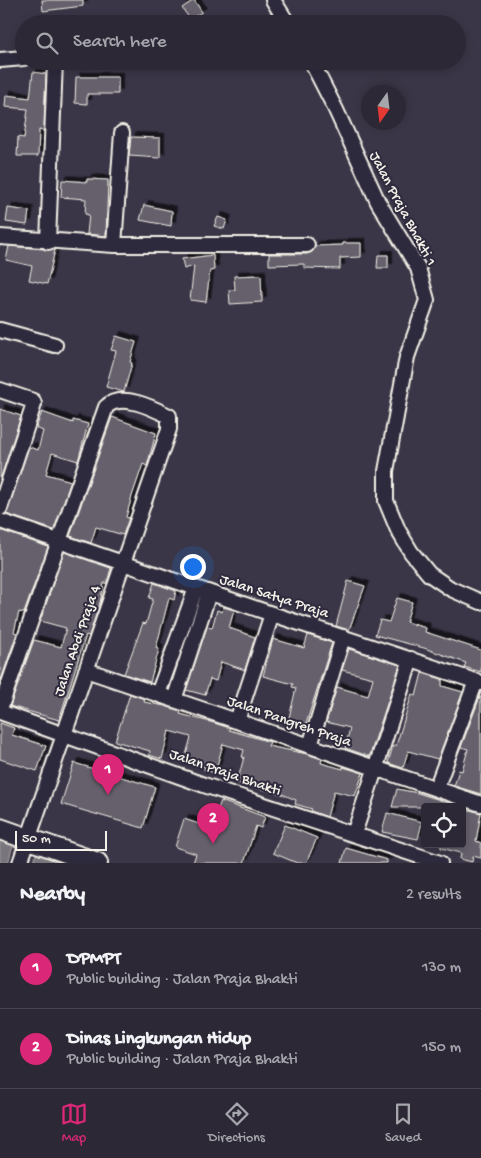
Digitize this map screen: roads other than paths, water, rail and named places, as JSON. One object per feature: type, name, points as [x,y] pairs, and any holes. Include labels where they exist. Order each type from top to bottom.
[{"type":"street","points":[[273,0],[282,15]]},
{"type":"street","points":[[0,60],[15,59]]},
{"type":"street","points":[[48,242],[55,70]]},
{"type":"street","name":"Jalan Praja Bhakti 1","points":[[316,70],[378,202],[418,268],[428,300],[407,357],[386,471],[386,501],[398,530],[411,552],[430,574],[451,590],[481,602]]},
{"type":"street","points":[[114,245],[122,133]]},
{"type":"street","points":[[0,237],[48,242],[114,245],[307,245]]},
{"type":"street","points":[[0,330],[55,345]]},
{"type":"street","points":[[0,390],[33,401],[34,404],[0,508]]},
{"type":"street","name":"Jalan Abdi Praja 4","points":[[20,863],[170,422],[169,416],[157,410],[116,400],[106,407],[61,541]]},
{"type":"street","name":"Jalan Satya Praja","points":[[0,521],[202,591],[479,682]]},
{"type":"street","points":[[0,711],[61,541]]},
{"type":"street","points":[[158,694],[202,591]]},
{"type":"street","points":[[174,700],[202,591]]},
{"type":"street","points":[[237,721],[272,614]]},
{"type":"street","points":[[310,746],[343,637]]},
{"type":"street","points":[[354,834],[411,659]]},
{"type":"street","name":"Jalan Pangreh Praja","points":[[86,670],[481,804]]},
{"type":"street","points":[[436,789],[479,682]]},
{"type":"street","name":"Jalan Praja Bhakti","points":[[0,711],[204,784],[440,863]]},
{"type":"street","points":[[0,829],[26,842],[97,863]]},
{"type":"place","name":"DPMPT","points":[[108,795]]},
{"type":"place","name":"Dinas Lingkungan Hidup","points":[[213,844]]}]
